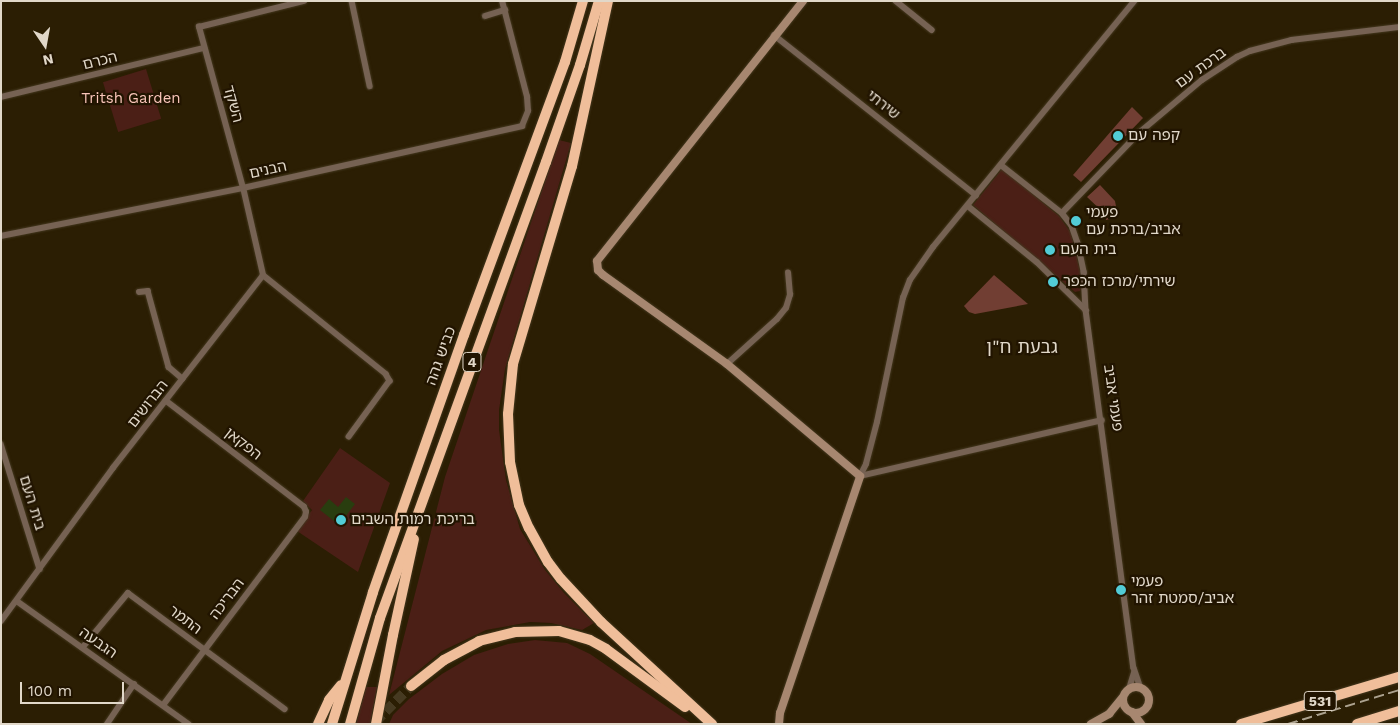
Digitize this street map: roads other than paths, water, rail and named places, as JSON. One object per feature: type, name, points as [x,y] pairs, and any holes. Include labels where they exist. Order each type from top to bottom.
[{"type":"highway","name":"כביש גהה","points":[[332,724],[373,592],[565,62],[583,1]]},
{"type":"highway","name":"כביש גהה","points":[[350,724],[380,618],[577,74],[599,1]]},
{"type":"highway","points":[[608,1],[572,166],[514,364],[508,414],[510,462],[520,505],[529,528],[557,574],[601,622],[712,724]]},
{"type":"highway","points":[[376,724],[408,564],[436,462]]},
{"type":"highway","points":[[411,686],[444,660],[479,641],[516,632],[559,631],[590,640],[606,649],[708,724]]},
{"type":"highway","name":"531","points":[[1241,724],[1399,677]]},
{"type":"highway","points":[[318,724],[330,700],[346,678]]},
{"type":"highway","points":[[1357,724],[1399,711]]},
{"type":"street","name":"השקד","points":[[243,188],[198,27],[304,1]]},
{"type":"street","points":[[352,1],[370,86]]},
{"type":"street","points":[[485,16],[505,10],[502,1]]},
{"type":"street","points":[[803,1],[774,35],[597,261],[598,270],[727,364],[860,476]]},
{"type":"street","points":[[896,1],[932,30]]},
{"type":"street","points":[[779,724],[782,704],[860,476],[866,464],[906,288],[933,247],[1134,1]]},
{"type":"street","name":"הבנים","points":[[1,236],[243,188],[522,126],[528,111],[527,97],[505,10]]},
{"type":"street","name":"ברכת עם","points":[[1062,213],[1140,132],[1202,80],[1237,57],[1250,51],[1292,40],[1399,27]]},
{"type":"street","name":"שירתי","points":[[774,35],[976,196]]},
{"type":"street","name":"הכרם","points":[[1,98],[204,48]]},
{"type":"street","name":"פעמי אביב","points":[[1001,165],[1062,213],[1072,226],[1078,243],[1084,272],[1086,310],[1134,668],[1133,683],[1127,692]]},
{"type":"street","points":[[243,188],[263,275],[342,337],[386,374],[390,381],[349,437]]},
{"type":"street","points":[[968,206],[1030,255],[1086,310]]},
{"type":"street","points":[[727,364],[778,319],[786,308],[790,295],[788,273]]},
{"type":"street","name":"הברושים","points":[[1,622],[112,468],[184,379],[263,275]]},
{"type":"street","points":[[139,292],[148,291],[168,367],[184,379]]},
{"type":"street","name":"הפקאן","points":[[166,401],[304,508]]},
{"type":"street","points":[[860,476],[1102,420]]},
{"type":"street","name":"בית העם","points":[[1,444],[40,569]]},
{"type":"street","name":"הבריכה","points":[[164,704],[305,517],[304,508]]},
{"type":"street","name":"התמר","points":[[83,647],[128,593],[285,709]]},
{"type":"street","name":"הגבעה","points":[[17,601],[164,704],[189,724]]},
{"type":"street","name":"פעמי אביב","points":[[1134,668],[1141,688]]},
{"type":"street","points":[[107,724],[134,684]]},
{"type":"street","points":[[1109,714],[1127,692],[1141,688],[1148,697],[1148,703],[1144,710],[1141,724]]},
{"type":"street","points":[[1127,692],[1124,703],[1141,724]]},
{"type":"street","points":[[1091,724],[1109,714],[1144,710]]},
{"type":"tunnel","points":[[375,722],[411,686]]},
{"type":"railway","points":[[1288,724],[1399,690]]},
{"type":"place","name":"קפה עם","points":[[1118,136]]},
{"type":"place","name":"פעמי אביב/ברכת עם","points":[[1076,221]]},
{"type":"place","name":"בית העם","points":[[1050,250]]},
{"type":"place","name":"שירתי/מרכז הכפר","points":[[1053,282]]},
{"type":"place","name":"בריכת רמות השבים","points":[[341,520]]},
{"type":"place","name":"פעמי אביב/סמטת זהר","points":[[1121,590]]},
{"type":"district","name":"גבעת ח\"ן","points":[[1022,347]]},
{"type":"park label","name":"Tritsh Garden","points":[[131,99]]}]
